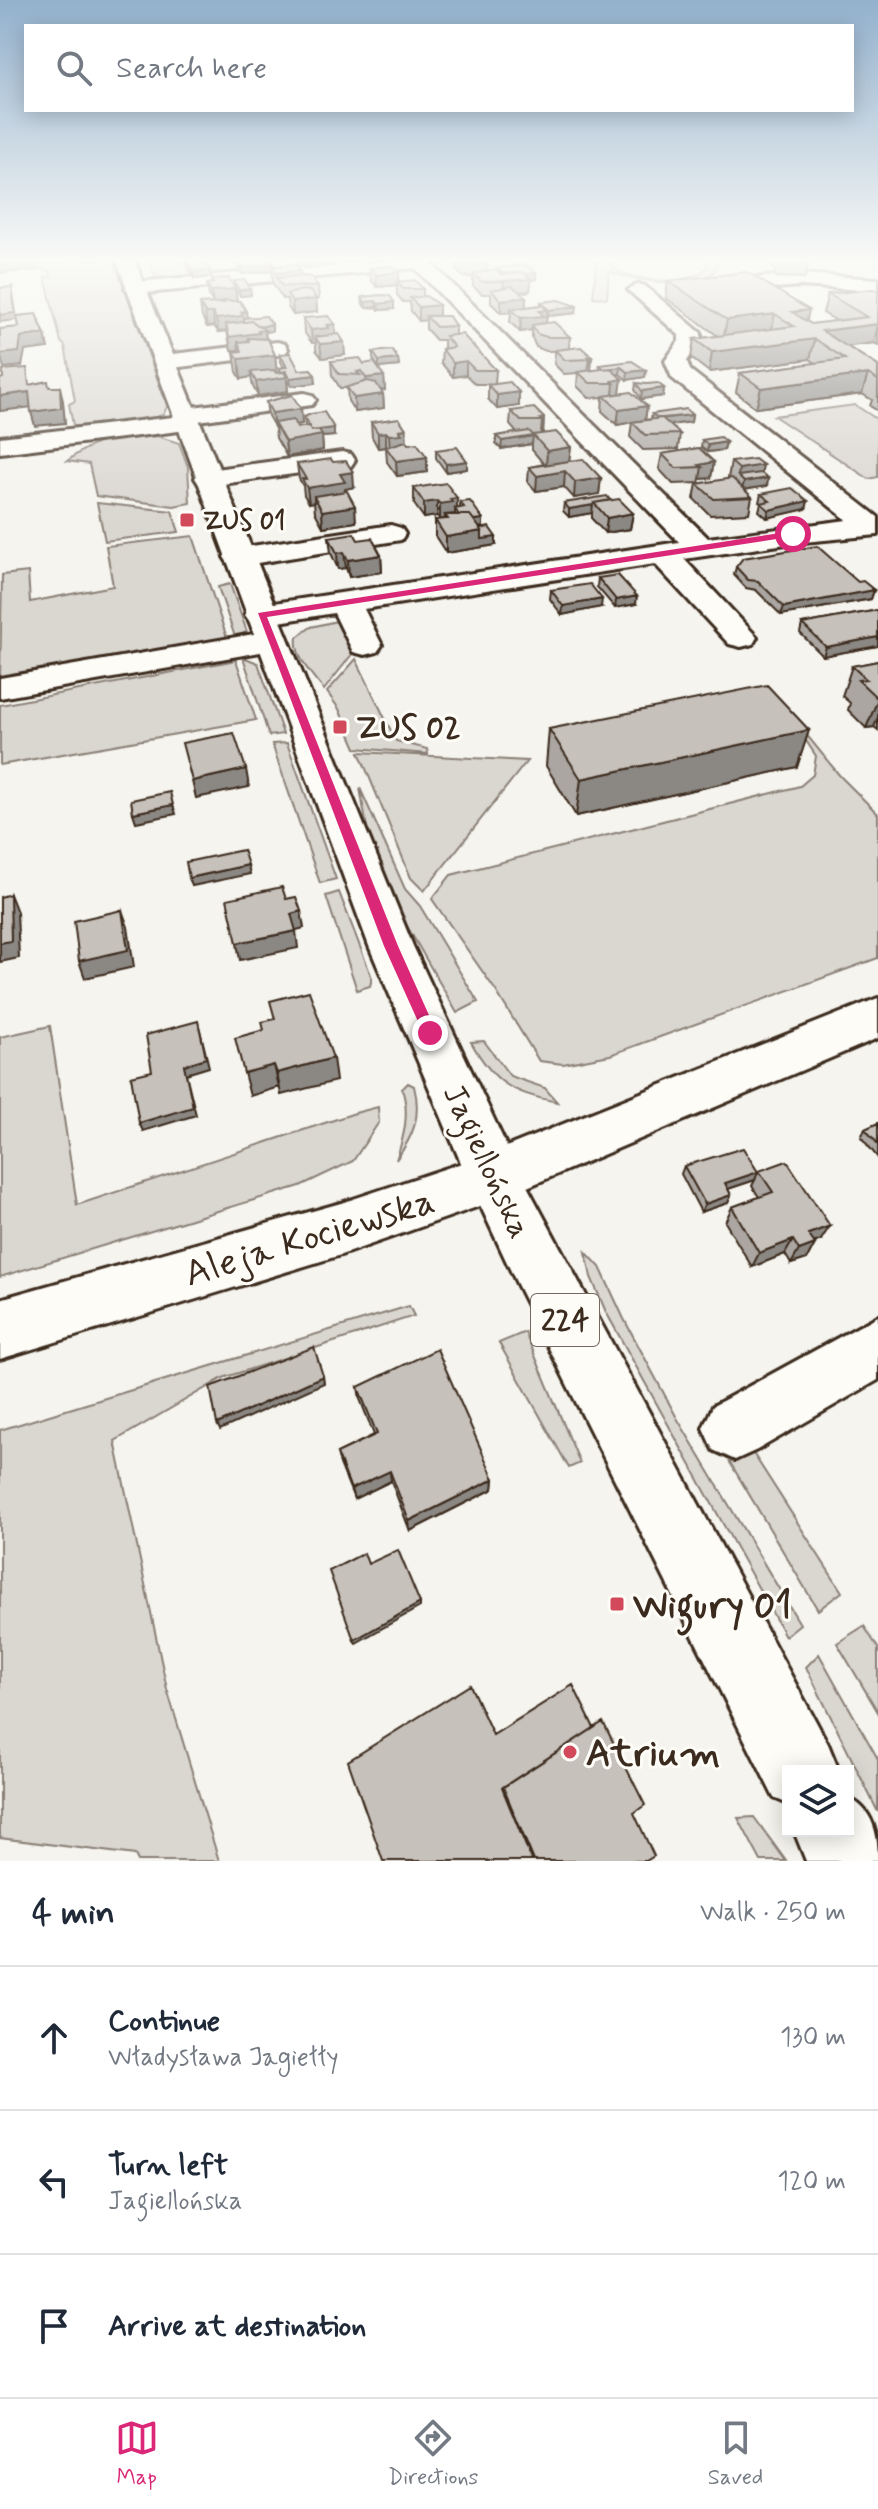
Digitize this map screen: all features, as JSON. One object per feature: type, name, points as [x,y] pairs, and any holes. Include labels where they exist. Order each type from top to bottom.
[{"type":"street","name":"Jagiellońska","points":[[159,346],[391,946],[494,1177],[798,1765]]},
{"type":"street","points":[[503,346],[701,548]]},
{"type":"street","points":[[687,346],[676,361],[680,373],[873,526]]},
{"type":"street","points":[[164,362],[277,349]]},
{"type":"street","points":[[0,445],[304,400]]},
{"type":"street","points":[[208,478],[342,460]]},
{"type":"street","points":[[0,688],[266,628],[345,603],[511,586],[662,554],[818,530],[873,526]]},
{"type":"street","points":[[239,557],[391,534]]},
{"type":"street","points":[[662,554],[741,637]]},
{"type":"street","points":[[345,603],[365,645]]},
{"type":"street","name":"Aleja Kociewska","points":[[0,1329],[327,1234],[494,1177],[878,1017]]},
{"type":"street","points":[[735,1428],[878,1346]]},
{"type":"street","points":[[836,1837],[849,1861]]},
{"type":"shaded area","points":[[65,346],[145,346],[167,406],[164,414],[153,419],[80,429],[73,425],[69,404],[75,401]]},
{"type":"shaded area","points":[[855,405],[878,420],[878,477],[869,479],[774,416]]},
{"type":"shaded area","points":[[157,436],[179,443],[188,467],[190,503],[174,506],[96,496],[89,464],[67,461],[100,442]]},
{"type":"shaded area","points":[[97,503],[172,511],[179,532],[105,541]]},
{"type":"shaded area","points":[[193,536],[227,638],[0,678],[2,575],[28,572],[30,602],[113,586],[106,546]]},
{"type":"shaded area","points":[[230,584],[247,632],[235,637],[218,587]]},
{"type":"shaded area","points":[[337,621],[353,653],[324,690],[301,659],[297,637],[311,627]]},
{"type":"shaded area","points":[[243,657],[258,663],[283,734],[269,736]]},
{"type":"shaded area","points":[[356,659],[396,741],[427,749],[428,754],[356,748],[339,709],[327,692]]},
{"type":"shaded area","points":[[236,660],[256,720],[0,765],[0,705]]},
{"type":"shaded area","points":[[784,707],[840,776],[878,814],[878,958],[610,1055],[563,1064],[539,1061],[496,991],[432,899],[451,875],[800,786],[813,775],[816,756]]},
{"type":"shaded area","points":[[287,743],[336,879],[320,883],[272,744]]},
{"type":"shaded area","points":[[359,752],[527,761],[424,891],[411,878]]},
{"type":"shaded area","points":[[360,788],[405,889],[420,906],[478,1002],[457,1013],[388,893],[369,840]]},
{"type":"shaded area","points":[[339,892],[372,978],[370,986],[357,990],[326,896]]},
{"type":"shaded area","points":[[50,1026],[77,1205],[355,1113],[378,1107],[379,1122],[353,1161],[300,1186],[0,1277],[0,1037]]},
{"type":"shaded area","points":[[484,1041],[510,1076],[545,1088],[557,1102],[527,1095],[496,1077],[471,1042]]},
{"type":"shaded area","points":[[408,1083],[414,1086],[416,1117],[407,1143],[396,1160],[405,1125],[406,1107],[402,1089]]},
{"type":"shaded area","points":[[586,1252],[600,1267],[677,1418],[800,1624],[785,1636],[606,1312],[591,1277]]},
{"type":"shaded area","points":[[409,1306],[414,1316],[223,1378],[115,1441],[167,1689],[219,1861],[138,1861],[135,1855],[0,1838],[0,1430]]},
{"type":"shaded area","points":[[525,1332],[580,1463],[569,1468],[499,1343]]},
{"type":"shaded area","points":[[742,1436],[842,1592],[818,1610],[722,1449]]},
{"type":"shaded area","points":[[864,1626],[878,1648],[878,1712],[837,1643]]},
{"type":"shaded area","points":[[819,1654],[878,1759],[878,1812],[806,1667]]},
{"type":"shaded area","points":[[754,1817],[786,1861],[761,1861],[738,1818]]},
{"type":"building","points":[[0,346],[20,346],[19,352],[0,354]]},
{"type":"building","points":[[240,346],[271,346],[275,355],[239,359],[234,352],[242,351]]},
{"type":"building","points":[[473,346],[496,370],[475,370],[466,361],[453,363],[442,349]]},
{"type":"building","points":[[703,346],[761,346],[712,352]]},
{"type":"building","points":[[825,346],[846,346],[878,366],[878,380],[868,374],[761,388],[740,373],[845,359]]},
{"type":"building","points":[[581,347],[592,357],[588,357],[590,359],[565,360],[555,350]]},
{"type":"building","points":[[392,350],[398,359],[379,361],[373,352]]},
{"type":"building","points":[[290,353],[299,370],[311,369],[315,375],[290,378],[286,371],[282,372],[279,368],[287,367],[280,354]]},
{"type":"building","points":[[360,358],[364,364],[374,362],[384,376],[366,378],[361,371],[357,372],[360,375],[339,374],[331,361]]},
{"type":"building","points":[[632,361],[646,370],[628,372],[621,367],[604,369],[600,365]]},
{"type":"building","points":[[27,368],[29,385],[48,381],[49,387],[60,387],[61,408],[31,412],[29,392],[0,396],[3,370]]},
{"type":"building","points":[[610,368],[622,379],[612,381],[614,383],[590,383],[578,372]]},
{"type":"building","points":[[274,370],[276,373],[284,372],[287,377],[256,382],[251,372]]},
{"type":"building","points":[[368,381],[376,383],[383,394],[354,398],[347,387]]},
{"type":"building","points":[[510,382],[519,392],[497,395],[488,385]]},
{"type":"building","points":[[636,383],[658,383],[664,388],[642,391]]},
{"type":"building","points":[[631,392],[647,406],[619,410],[604,396]]},
{"type":"building","points":[[292,395],[301,409],[272,413],[266,402]]},
{"type":"building","points":[[534,408],[544,418],[540,419],[542,421],[521,421],[511,411]]},
{"type":"building","points":[[686,409],[692,415],[657,418],[652,414]]},
{"type":"building","points":[[324,412],[334,428],[311,431],[304,417]]},
{"type":"building","points":[[399,418],[406,429],[399,430],[402,434],[378,433],[371,422]]},
{"type":"building","points":[[662,418],[680,434],[645,435],[632,422]]},
{"type":"building","points":[[293,420],[297,428],[309,426],[311,431],[318,430],[322,435],[285,442],[274,423]]},
{"type":"building","points":[[529,431],[534,436],[502,441],[496,436]]},
{"type":"building","points":[[556,432],[571,447],[547,451],[533,435]]},
{"type":"building","points":[[720,437],[726,442],[708,445],[702,440]]},
{"type":"building","points":[[406,441],[408,444],[417,443],[427,457],[396,461],[386,447]]},
{"type":"building","points":[[457,447],[467,461],[446,464],[436,450]]},
{"type":"building","points":[[699,448],[714,462],[699,465],[702,467],[676,468],[662,454]]},
{"type":"building","points":[[331,459],[333,462],[346,461],[353,472],[340,474],[345,482],[307,488],[302,479],[306,479],[297,464]]},
{"type":"building","points":[[583,459],[601,478],[575,482],[565,471],[537,476],[529,467]]},
{"type":"building","points":[[755,459],[763,465],[739,469],[731,462]]},
{"type":"building","points":[[761,473],[768,478],[744,482],[738,476]]},
{"type":"building","points":[[732,478],[752,497],[714,499],[697,484]]},
{"type":"building","points":[[446,483],[457,498],[450,499],[452,502],[424,503],[414,488]]},
{"type":"building","points":[[792,488],[808,501],[769,510],[761,503],[770,501],[761,494]]},
{"type":"building","points":[[347,491],[355,506],[322,511],[314,496]]},
{"type":"building","points":[[607,496],[610,500],[569,509],[564,503]]},
{"type":"building","points":[[619,499],[633,513],[607,518],[594,503]]},
{"type":"building","points":[[470,501],[483,519],[474,520],[470,515],[459,515],[455,509],[464,507],[460,502]]},
{"type":"building","points":[[445,515],[470,515],[482,531],[446,537],[435,520],[448,519]]},
{"type":"building","points":[[489,527],[496,537],[482,539],[480,529]]},
{"type":"building","points":[[354,533],[358,540],[372,538],[381,555],[348,560],[344,552],[337,553],[329,537]]},
{"type":"building","points":[[817,546],[858,582],[863,581],[874,590],[784,607],[758,581],[748,580],[736,567],[743,558]]},
{"type":"building","points":[[618,575],[637,596],[616,600],[598,578]]},
{"type":"building","points":[[590,584],[602,599],[563,606],[551,590]]},
{"type":"building","points":[[878,610],[878,637],[826,647],[802,624]]},
{"type":"building","points":[[878,661],[878,699],[858,680],[866,679],[852,666]]},
{"type":"building","points":[[767,685],[809,730],[581,779],[549,729]]},
{"type":"building","points":[[234,733],[246,769],[192,781],[182,743]]},
{"type":"building","points":[[170,792],[173,805],[133,813],[131,800]]},
{"type":"building","points":[[243,850],[248,865],[189,878],[186,862]]},
{"type":"building","points":[[282,887],[286,899],[296,897],[301,911],[291,914],[296,931],[237,943],[227,899]]},
{"type":"building","points":[[10,894],[11,941],[0,943],[0,897]]},
{"type":"building","points":[[122,910],[128,950],[79,961],[74,921]]},
{"type":"building","points":[[309,991],[333,1058],[277,1073],[274,1065],[244,1073],[235,1038],[264,1030],[262,1022],[275,1019],[270,1001]]},
{"type":"building","points":[[198,1021],[206,1058],[184,1065],[193,1107],[139,1123],[131,1076],[152,1071],[146,1035]]},
{"type":"building","points":[[878,1123],[878,1144],[865,1129]]},
{"type":"building","points":[[743,1148],[758,1172],[725,1183],[731,1195],[705,1204],[684,1166]]},
{"type":"building","points":[[787,1161],[830,1226],[808,1234],[815,1244],[799,1250],[793,1240],[759,1253],[732,1207],[773,1192],[759,1171]]},
{"type":"building","points":[[314,1347],[323,1376],[217,1424],[210,1387]]},
{"type":"building","points":[[437,1349],[494,1479],[409,1521],[390,1471],[351,1489],[337,1453],[377,1434],[358,1387]]},
{"type":"building","points":[[398,1550],[420,1603],[354,1640],[329,1571],[364,1553],[368,1564]]},
{"type":"building","points":[[470,1685],[493,1735],[573,1685],[594,1728],[502,1788],[532,1861],[383,1861],[348,1761]]},
{"type":"building","points":[[603,1722],[645,1805],[634,1813],[654,1856],[646,1861],[534,1861],[503,1787]]},
{"type":"place","name":"ZUS 01","points":[[187,520]]},
{"type":"place","name":"ZUS 02","points":[[340,727]]},
{"type":"place","name":"Wigury 01","points":[[617,1604]]},
{"type":"place","name":"Atrium","points":[[570,1752]]},
{"type":"route","points":[[430,1033],[391,946],[261,615],[793,534]]}]
